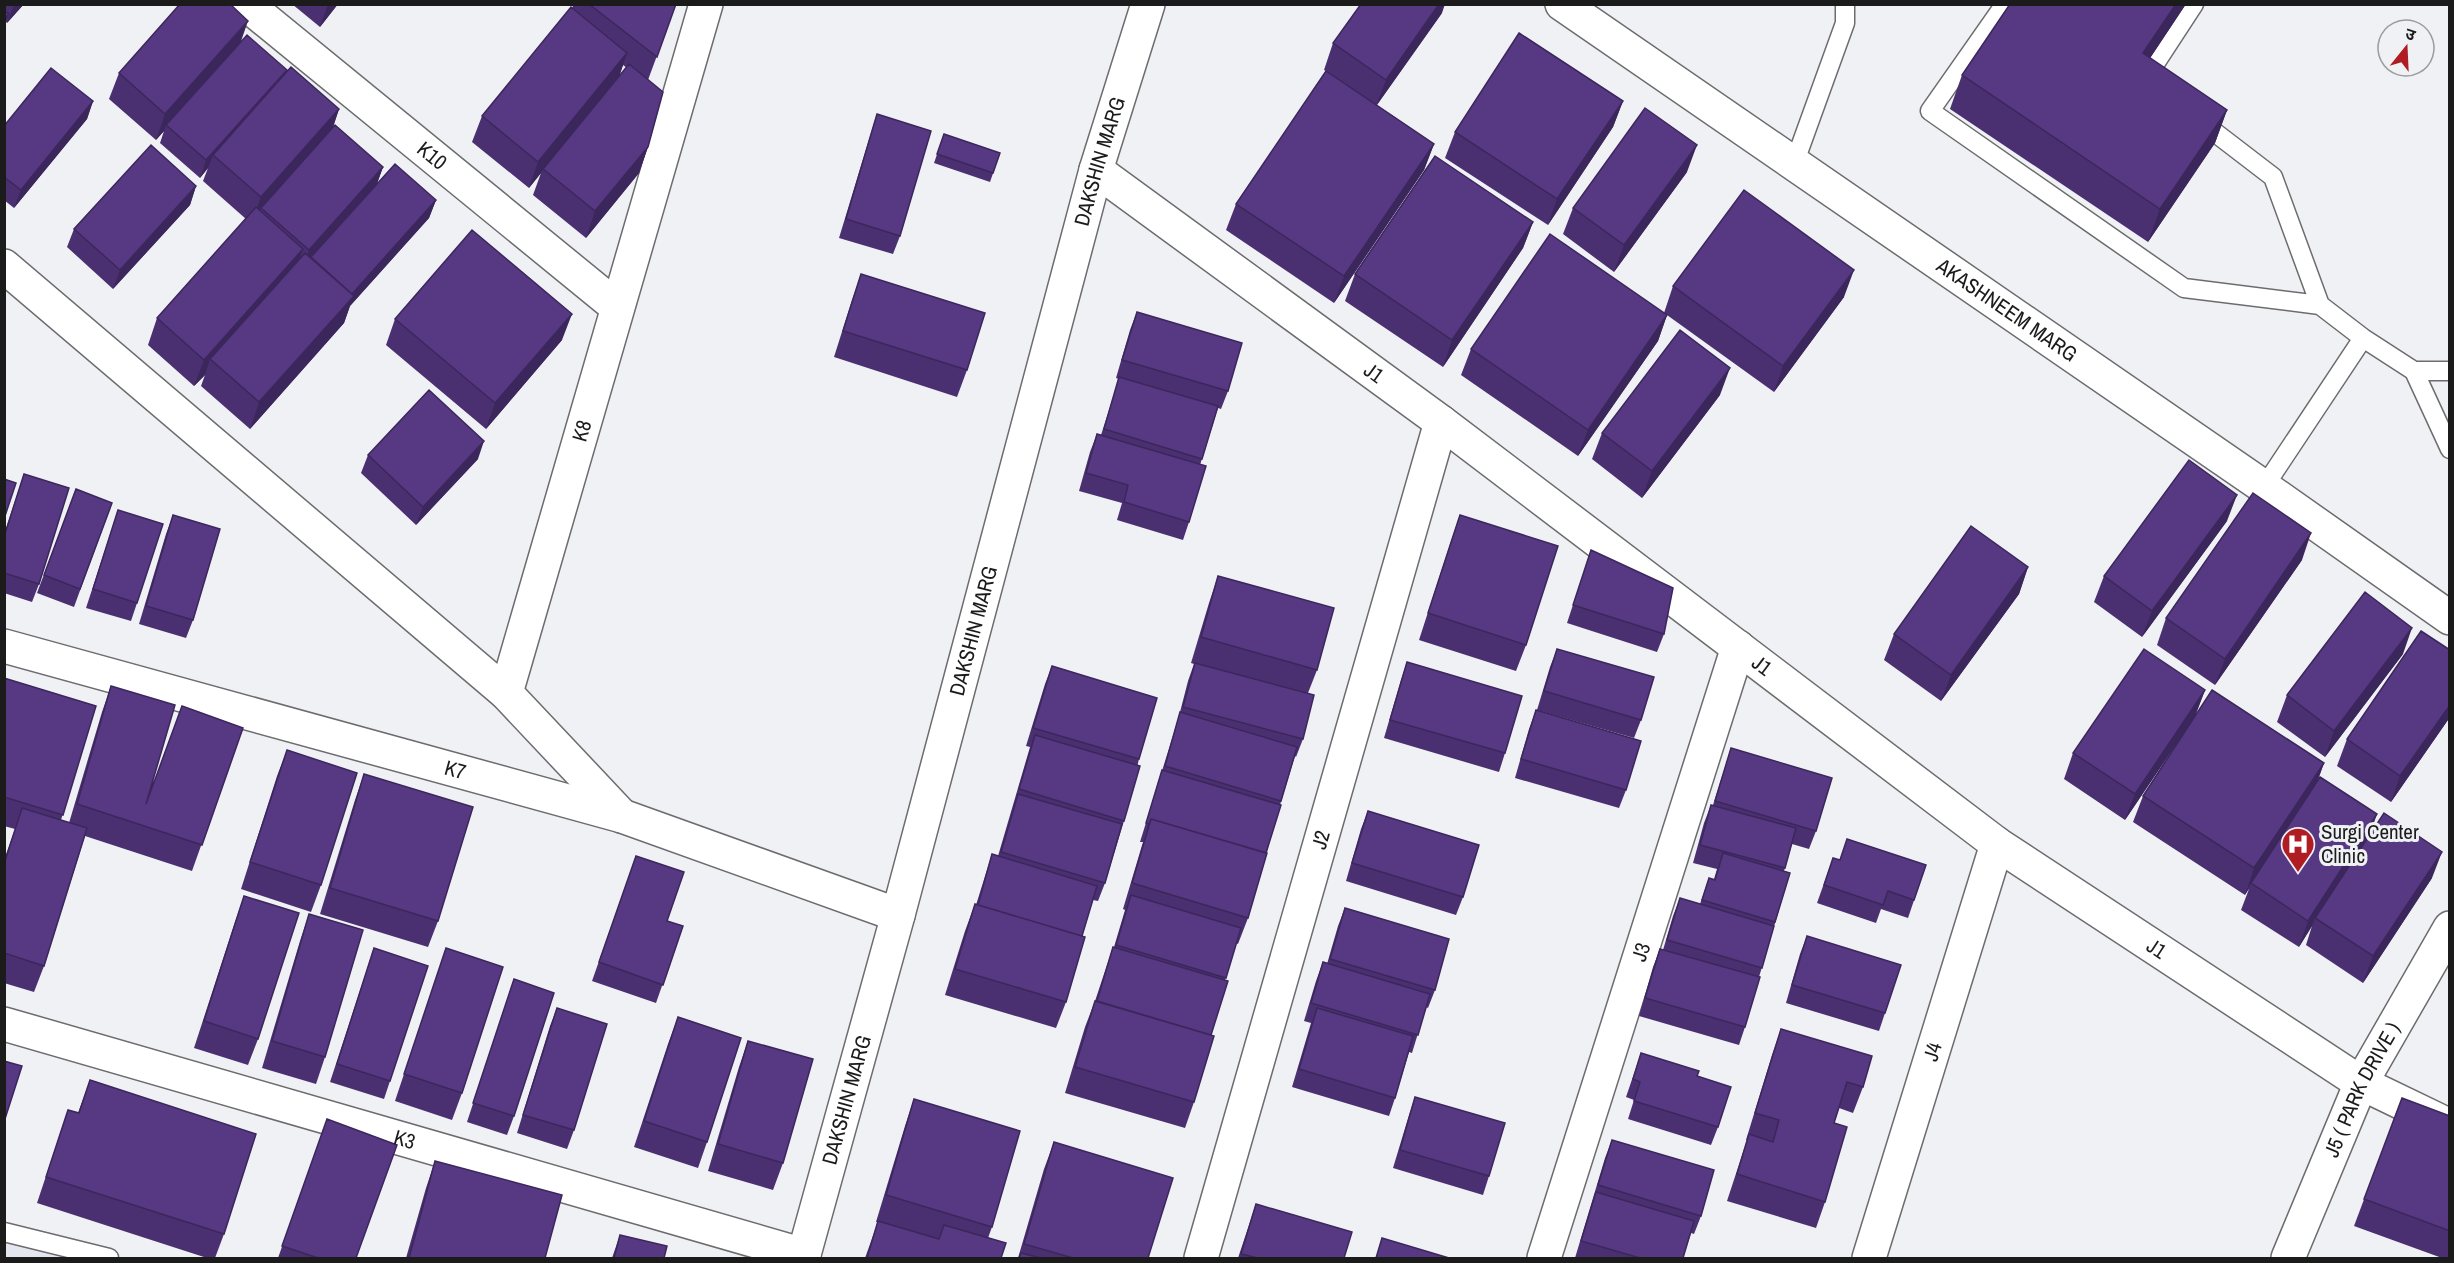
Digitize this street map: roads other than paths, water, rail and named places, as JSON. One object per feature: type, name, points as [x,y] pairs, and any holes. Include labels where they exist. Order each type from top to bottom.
[{"type":"street","name":"K10","points":[[246,4],[617,307]]},
{"type":"street","name":"K8","points":[[506,693],[706,4]]},
{"type":"street","name":"DAKSHIN MARG","points":[[804,1257],[898,915],[1096,170],[1148,4]]},
{"type":"street","name":"AKASHNEEM MARG","points":[[1562,4],[2264,487],[2450,618]]},
{"type":"street","name":"J1","points":[[1096,170],[1441,422],[1997,844],[2361,1083],[2450,1126]]},
{"type":"street","points":[[4,266],[506,693],[622,816]]},
{"type":"street","name":"J2","points":[[1201,1258],[1441,422]]},
{"type":"street","name":"K7","points":[[4,646],[622,816],[898,915]]},
{"type":"street","name":"J3","points":[[1544,1258],[1738,647]]},
{"type":"street","name":"J4","points":[[1869,1258],[1997,844]]},
{"type":"street","name":"J5 ( PARK DRIVE )","points":[[2288,1258],[2361,1083],[2450,928]]},
{"type":"street","name":"K3","points":[[4,1024],[804,1257]]},
{"type":"lane","points":[[1794,164],[1845,23],[1845,4]]},
{"type":"lane","points":[[2005,4],[1930,111],[2184,288],[2320,305],[2363,338],[2414,371],[2450,449]]},
{"type":"lane","points":[[2163,93],[2145,79],[2194,4]]},
{"type":"lane","points":[[2190,114],[2272,177],[2320,305]]},
{"type":"lane","points":[[2264,487],[2363,338]]},
{"type":"lane","points":[[2414,371],[2450,371]]},
{"type":"lane","points":[[4,1232],[109,1258]]},
{"type":"place","name":"Surgi Center Clinic","points":[[2298,873]]}]
